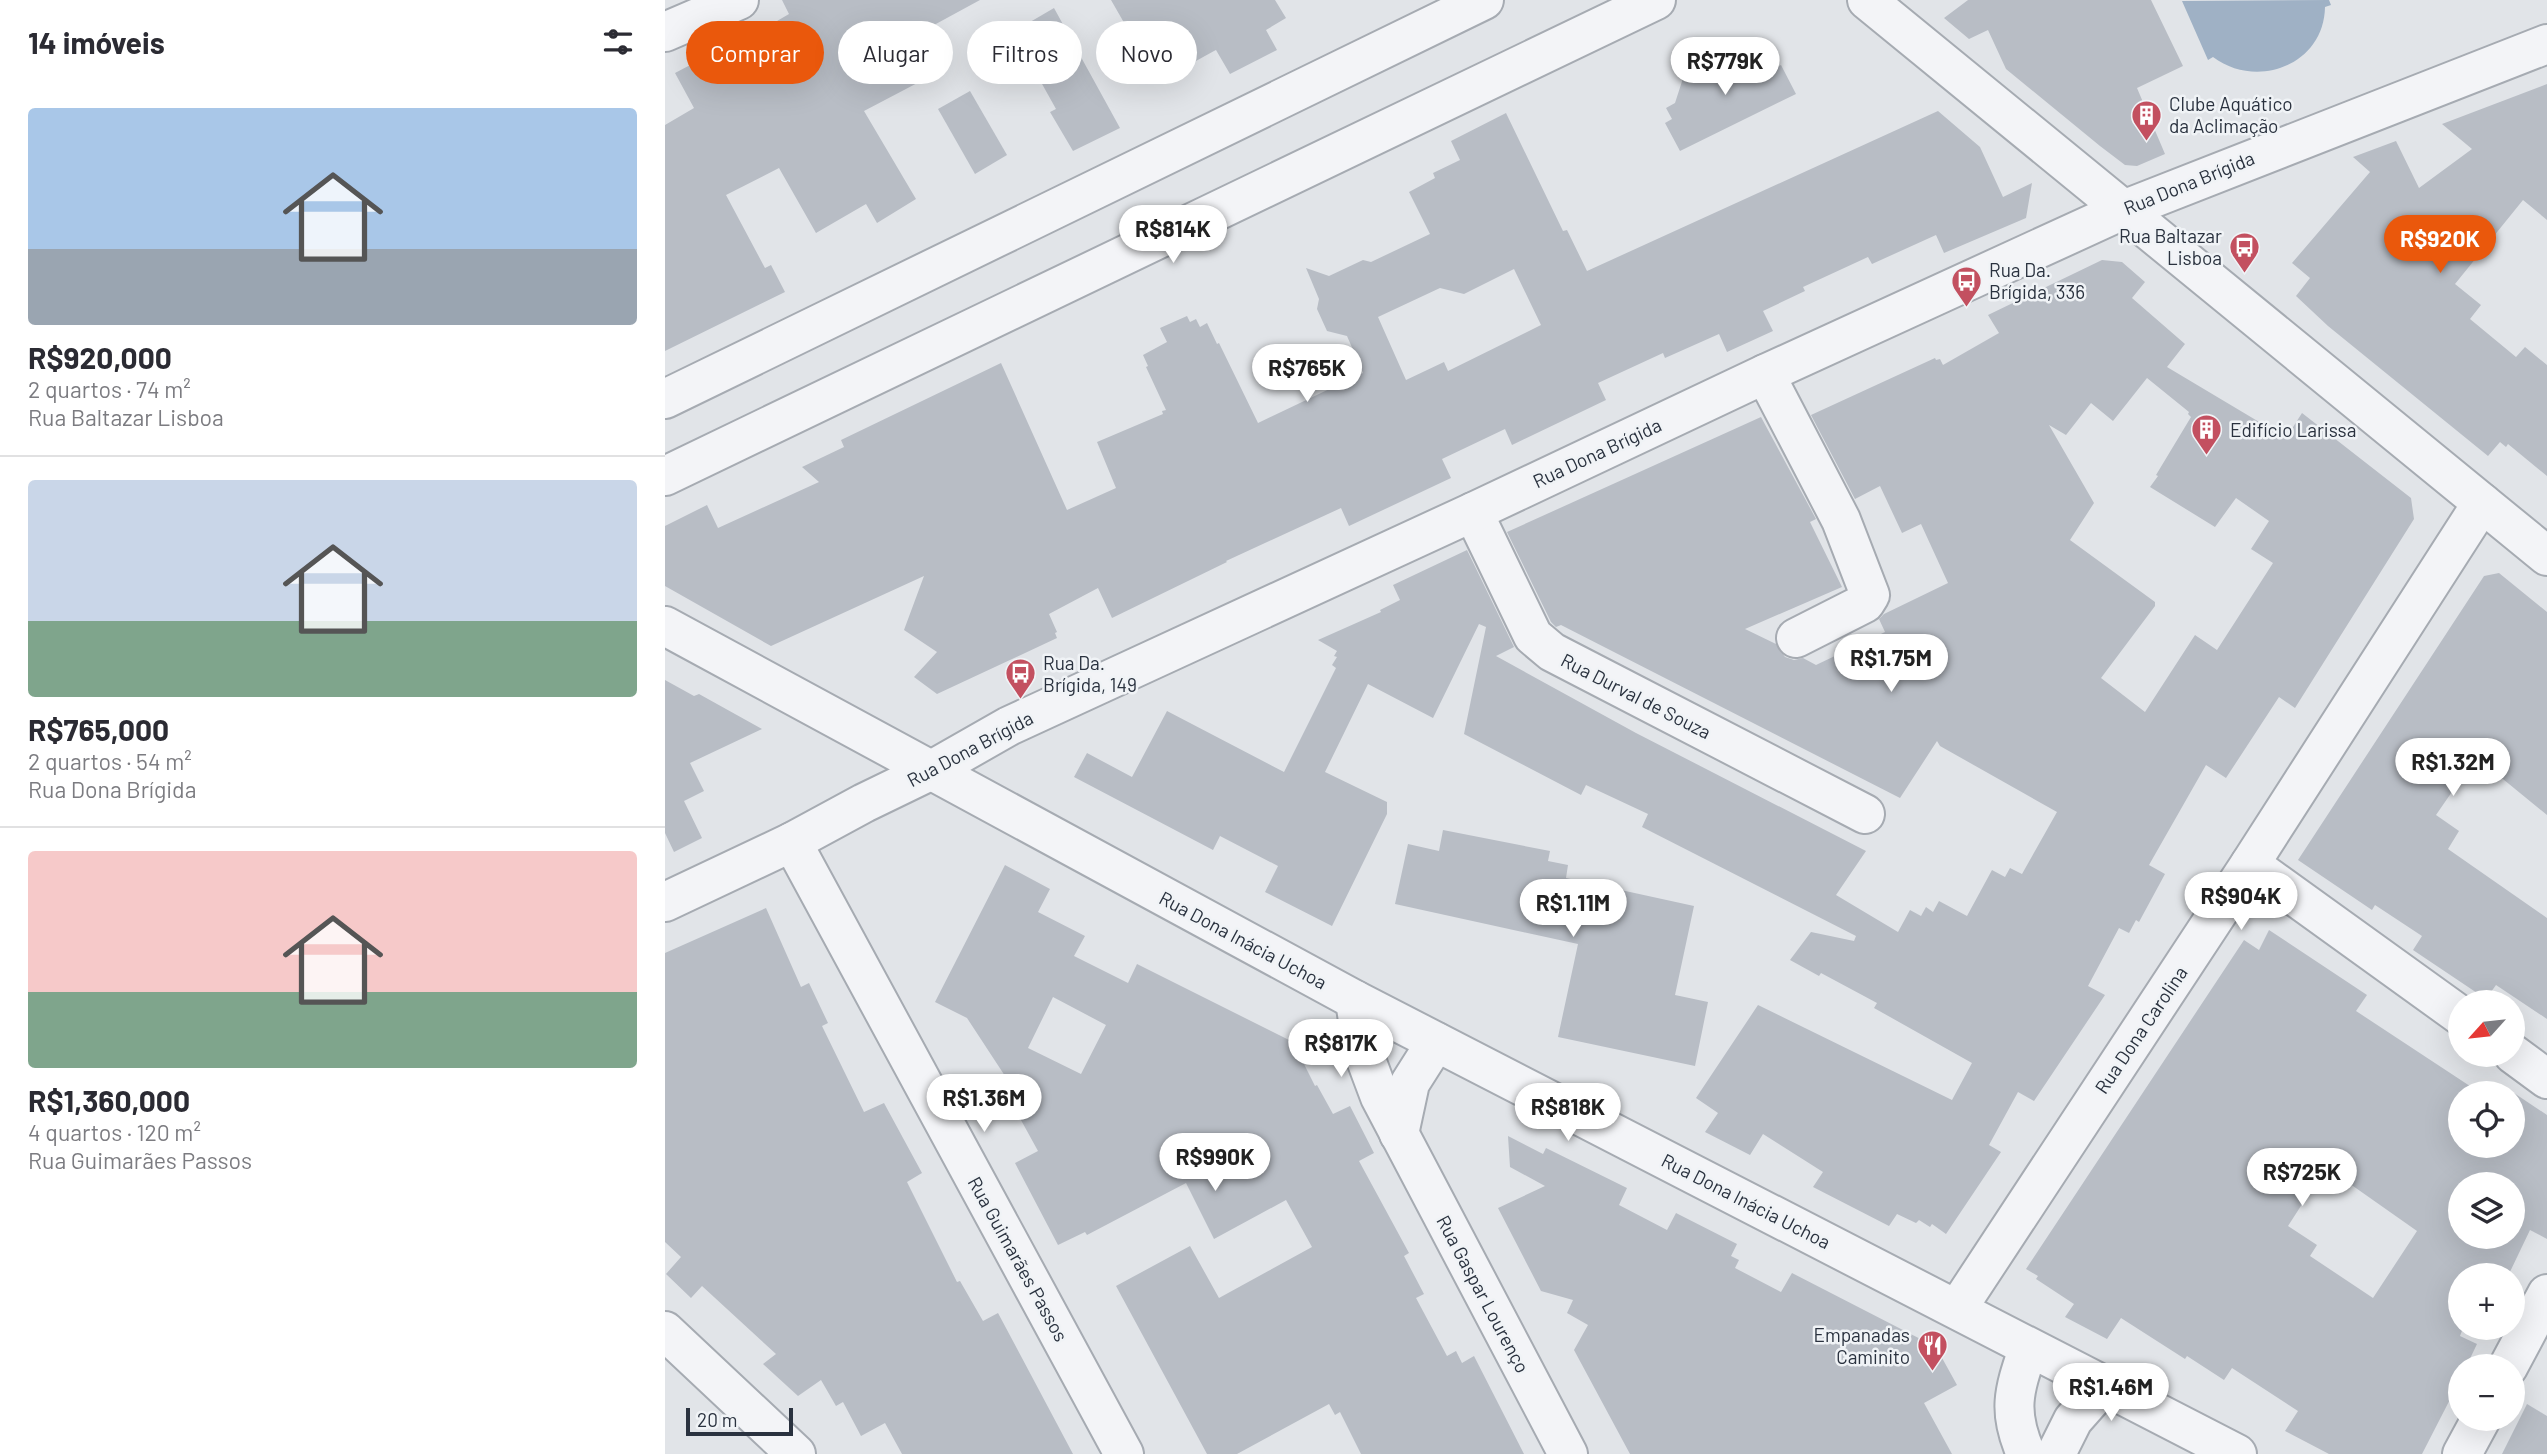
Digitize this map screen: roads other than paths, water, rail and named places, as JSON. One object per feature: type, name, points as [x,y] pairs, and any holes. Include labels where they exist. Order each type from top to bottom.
[{"type":"street","points":[[665,32],[739,0]]},
{"type":"street","points":[[665,399],[1484,0]]},
{"type":"street","points":[[665,476],[1656,0]]},
{"type":"street","points":[[1867,0],[2482,503],[2542,542]]},
{"type":"street","name":"Rua Dona Brígida","points":[[665,902],[792,842],[930,771],[1009,726],[2123,210],[2547,44]]},
{"type":"street","points":[[1765,374],[1841,520],[1870,595],[1865,603],[1796,638]]},
{"type":"street","name":"Rua Dona Carolina","points":[[1957,1309],[2250,864],[2482,503]]},
{"type":"street","name":"Rua Durval de Souza","points":[[1473,512],[1533,636],[1552,652],[1865,814]]},
{"type":"street","name":"Rua Dona Inácia Uchoa","points":[[665,626],[1355,1000],[1957,1309],[2028,1349],[2237,1454]]},
{"type":"street","name":"Rua Guimarães Passos","points":[[792,842],[1124,1454]]},
{"type":"street","points":[[2250,864],[2448,1007]]},
{"type":"street","name":"Rua Gaspar Lourenço","points":[[1355,1000],[1362,1049],[1380,1097],[1568,1454]]},
{"type":"street","points":[[1399,1134],[1410,1083],[1436,1042]]},
{"type":"street","points":[[2525,1063],[2547,1079]]},
{"type":"street","points":[[2515,1354],[2547,1294]]},
{"type":"street","points":[[665,1331],[789,1452]]},
{"type":"street","points":[[2026,1454],[2015,1423],[2014,1392],[2028,1349]]},
{"type":"street","points":[[2056,1454],[2073,1420],[2103,1386]]},
{"type":"street","points":[[2462,1454],[2474,1431]]},
{"type":"water","points":[[2329,0],[2331,5],[2325,7],[2322,27],[2313,44],[2301,57],[2268,71],[2230,67],[2213,57],[2208,60],[2182,1]]},
{"type":"place","name":"Clube Aquático da Aclimação","points":[[2146,142]]},
{"type":"place","name":"Rua Baltazar Lisboa","points":[[2245,274]]},
{"type":"place","name":"Rua Da. Brígida, 336","points":[[1966,308]]},
{"type":"place","name":"Edifício Larissa","points":[[2207,457]]},
{"type":"place","name":"Rua Da. Brígida, 149","points":[[1020,701]]},
{"type":"place","name":"Empanadas Caminito","points":[[1933,1373]]}]
